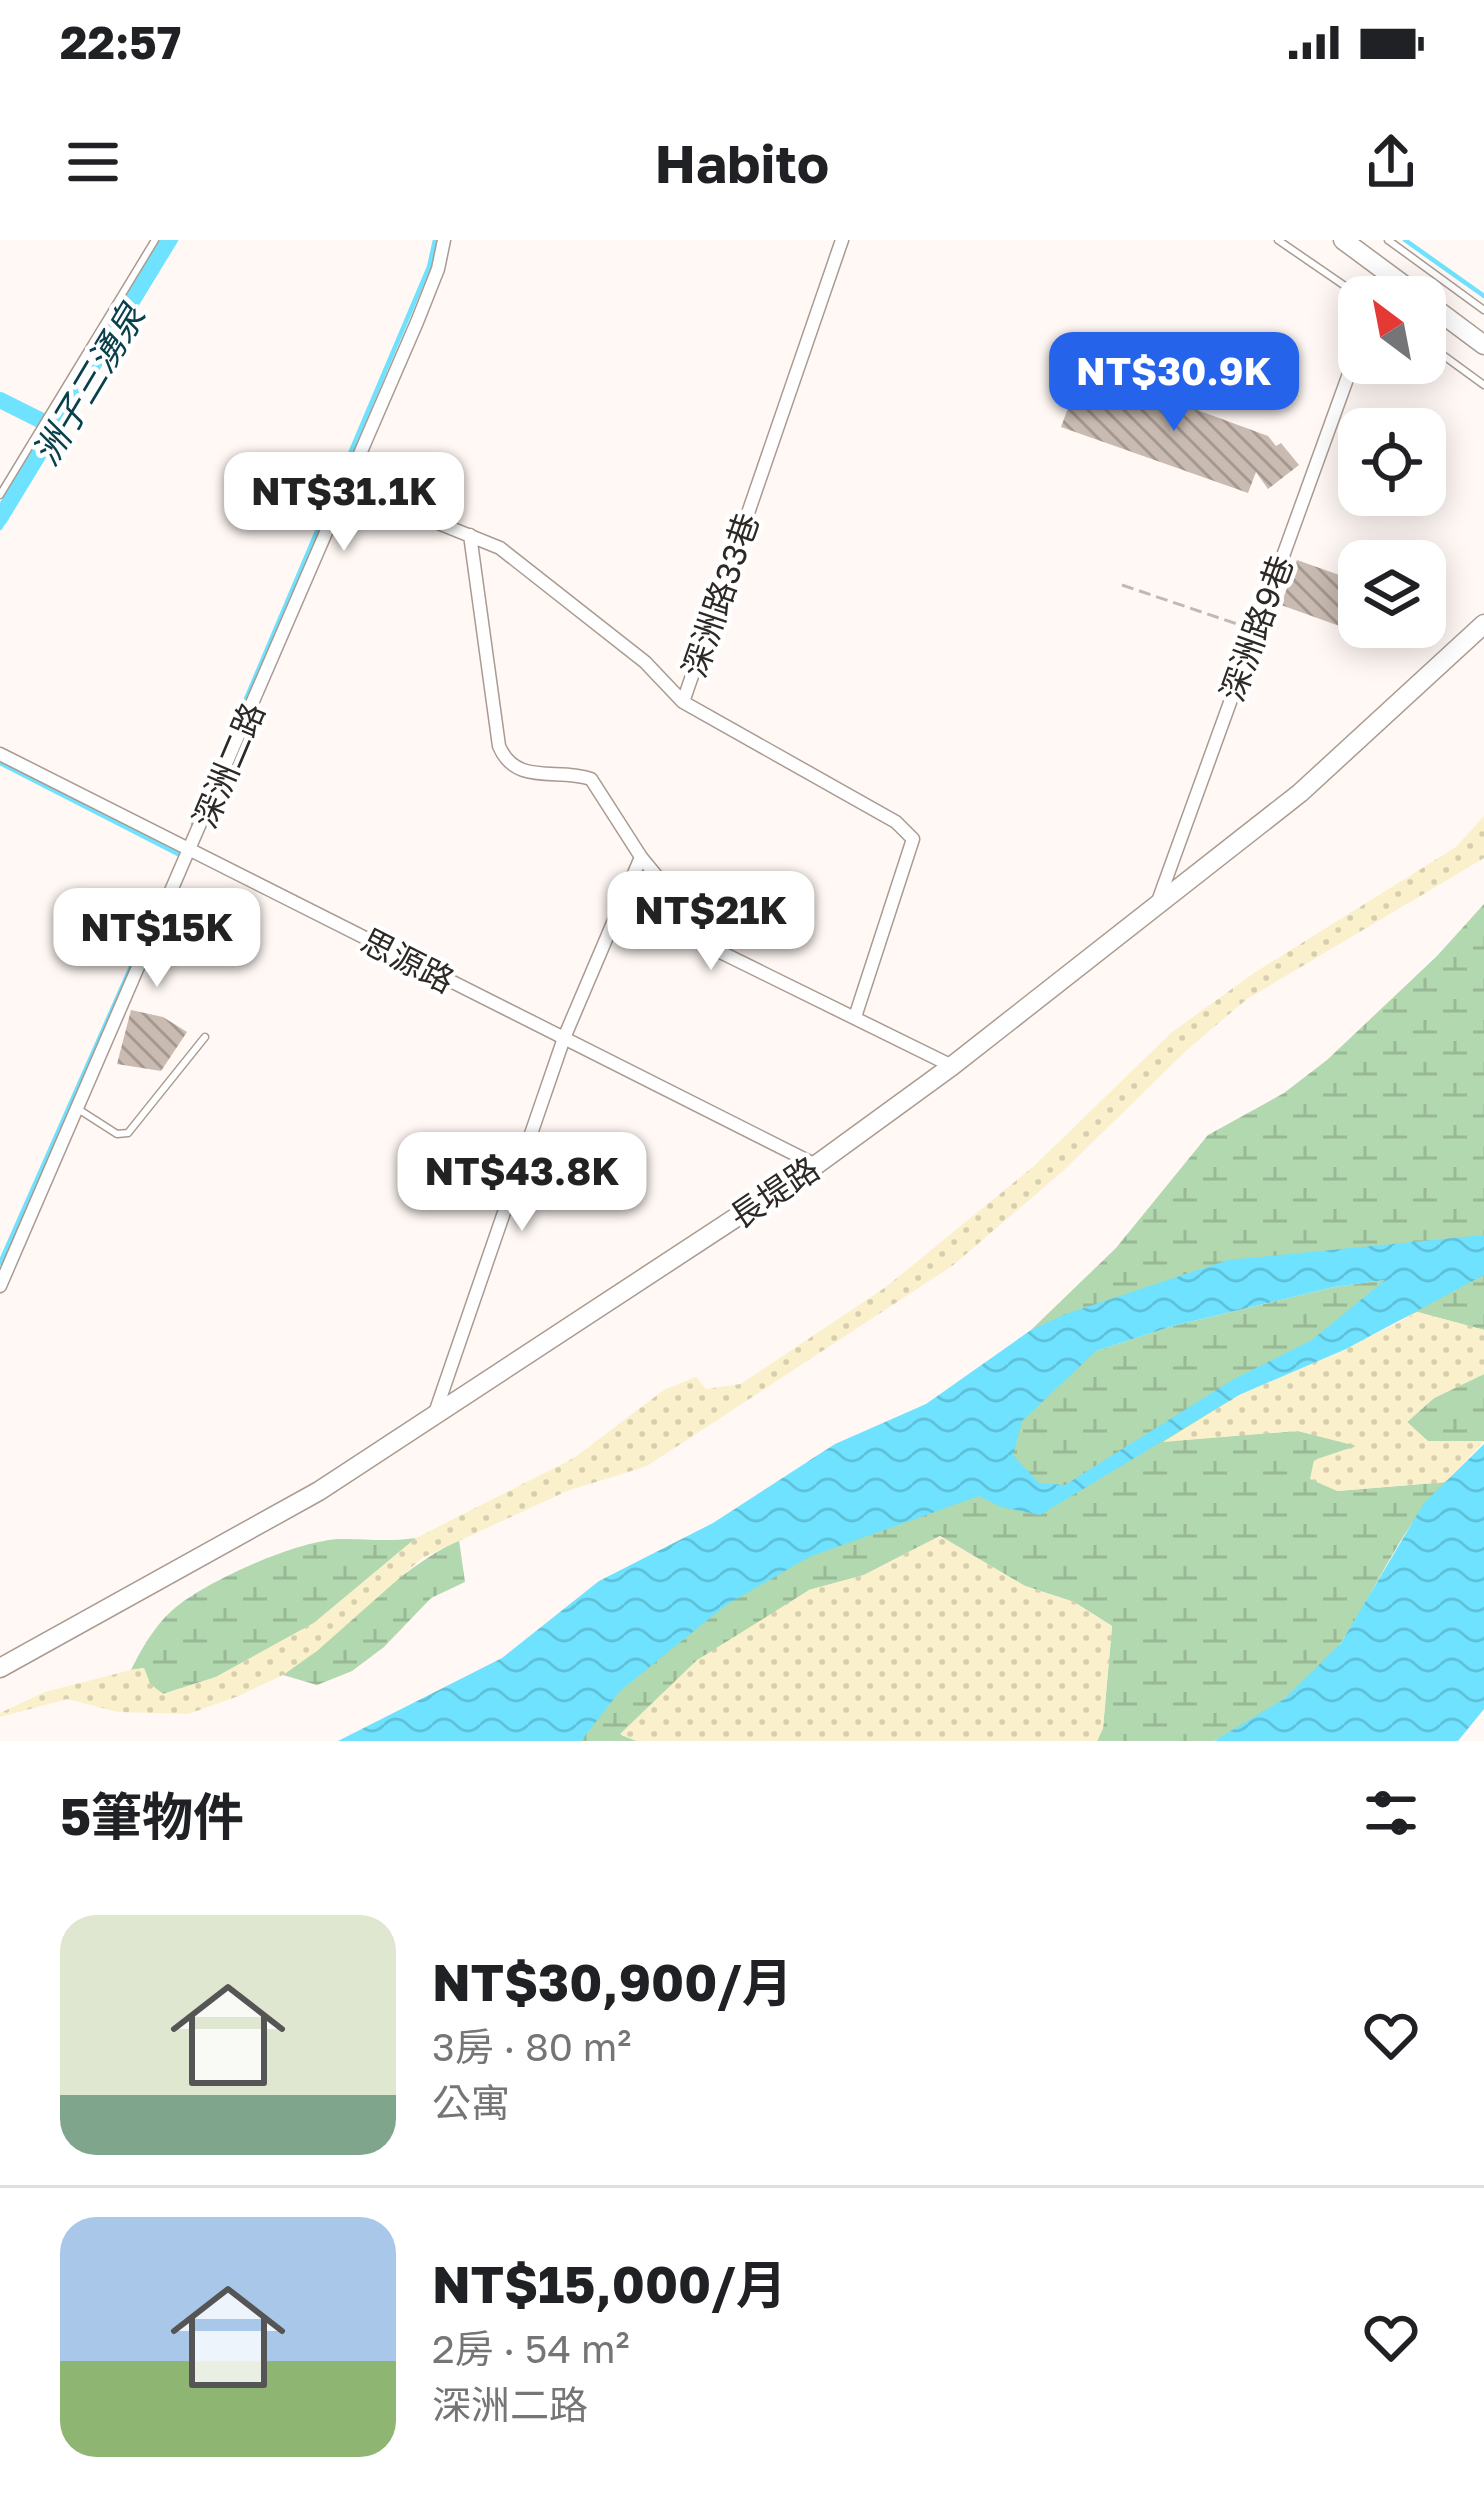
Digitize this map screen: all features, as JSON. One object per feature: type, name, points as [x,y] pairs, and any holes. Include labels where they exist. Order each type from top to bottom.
[{"type":"street","name":"深洲二路","points":[[0,1286],[417,322],[438,269],[443,240]]},
{"type":"street","name":"深洲路33巷","points":[[347,486],[500,548],[627,647],[683,702],[842,240]]},
{"type":"street","points":[[1342,240],[1391,276]]},
{"type":"street","points":[[1446,317],[1484,346]]},
{"type":"street","name":"深洲路9巷","points":[[1154,910],[1345,384]]},
{"type":"street","points":[[470,535],[504,759],[536,776],[563,773],[591,779],[640,857],[682,907],[696,940],[952,1066]]},
{"type":"street","name":"長堤路","points":[[0,1668],[319,1491],[816,1165],[952,1066],[1300,793],[1484,624]]},
{"type":"street","points":[[683,702],[896,822],[913,838],[855,1017]]},
{"type":"street","name":"思源路","points":[[0,754],[816,1165]]},
{"type":"street","points":[[434,1414],[564,1038],[640,857]]},
{"type":"lane","points":[[0,495],[155,240]]},
{"type":"lane","points":[[1278,240],[1338,281]]},
{"type":"lane","points":[[1393,242],[1484,310]]},
{"type":"lane","points":[[1446,358],[1484,385]]},
{"type":"lane","points":[[78,1109],[117,1134],[128,1133],[205,1037]]},
{"type":"path","points":[[1123,585],[1256,630]]},
{"type":"green space","points":[[1484,904],[1484,1236],[1031,1330],[1116,1248],[1208,1135],[1284,1093],[1327,1060],[1437,956]]},
{"type":"green space","points":[[1484,1266],[1484,1330],[1417,1312],[1239,1395],[1167,1440],[1298,1431],[1359,1446],[1337,1491],[1446,1482],[1403,1537],[1333,1653],[1286,1698],[1213,1741],[1097,1741],[1103,1728],[1112,1626],[1074,1602],[1025,1586],[940,1536],[864,1575],[809,1590],[621,1735],[637,1741],[414,1741],[1096,1351],[1173,1326],[1334,1287]]},
{"type":"green space","points":[[1484,1374],[1484,1441],[1427,1441],[1407,1422],[1434,1398]]},
{"type":"green space","points":[[416,1538],[314,1623],[216,1677],[163,1694],[150,1684],[144,1668],[131,1670],[172,1610],[235,1572],[324,1541]]},
{"type":"green space","points":[[459,1540],[465,1582],[431,1598],[384,1647],[352,1671],[317,1685],[283,1675],[390,1585]]},
{"type":"sand","points":[[1484,816],[1484,858],[1247,999],[1189,1048],[1064,1170],[952,1266],[647,1466],[567,1491],[422,1558],[317,1651],[283,1675],[236,1697],[188,1714],[118,1712],[67,1699],[0,1717],[45,1692],[131,1670],[144,1668],[150,1684],[163,1694],[216,1677],[314,1623],[416,1538],[574,1458],[664,1390],[696,1377],[706,1389],[741,1384],[886,1287],[1033,1167],[1171,1033],[1254,973],[1456,847]]},
{"type":"sand","points":[[1418,1312],[1484,1330],[1484,1374],[1434,1398],[1407,1422],[1428,1441],[1484,1441],[1446,1482],[1337,1491],[1310,1479],[1314,1460],[1356,1446],[1298,1431],[1163,1442],[1239,1395]]},
{"type":"sand","points":[[940,1536],[1025,1586],[1074,1602],[1112,1626],[1103,1728],[1097,1741],[637,1741],[620,1734],[697,1660],[809,1590],[864,1575]]},
{"type":"water","points":[[1484,1235],[1484,1275],[1346,1349],[1239,1395],[1040,1515],[1001,1507],[979,1496],[809,1557],[726,1605],[620,1691],[581,1741],[338,1741],[502,1658],[599,1581],[713,1523],[835,1444],[926,1404],[1031,1330],[1228,1260]],"holes":[[[1385,1280],[1312,1340],[1234,1379],[1065,1485],[1039,1483],[1013,1455],[1022,1421],[1096,1351],[1173,1326],[1334,1287]]]},
{"type":"water","points":[[1484,1444],[1484,1709],[1458,1741],[1214,1741],[1284,1699],[1341,1643],[1424,1503]]},
{"type":"building","points":[[1083,368],[1268,436],[1276,446],[1281,443],[1299,465],[1268,489],[1256,472],[1248,493],[1061,427]]},
{"type":"building","points":[[1297,560],[1338,575],[1338,625],[1281,605]]},
{"type":"building","points":[[131,1010],[163,1017],[187,1032],[161,1071],[117,1064]]},
{"type":"waterway","points":[[0,518],[169,240]]},
{"type":"waterway","name":"洲子三湧泉","points":[[0,528],[176,240]]},
{"type":"waterway","points":[[193,824],[429,267],[435,240]]},
{"type":"waterway","points":[[1405,240],[1484,296]]},
{"type":"waterway","points":[[0,400],[54,427]]},
{"type":"waterway","points":[[0,763],[180,855]]},
{"type":"waterway","points":[[0,1263],[153,917]]}]
